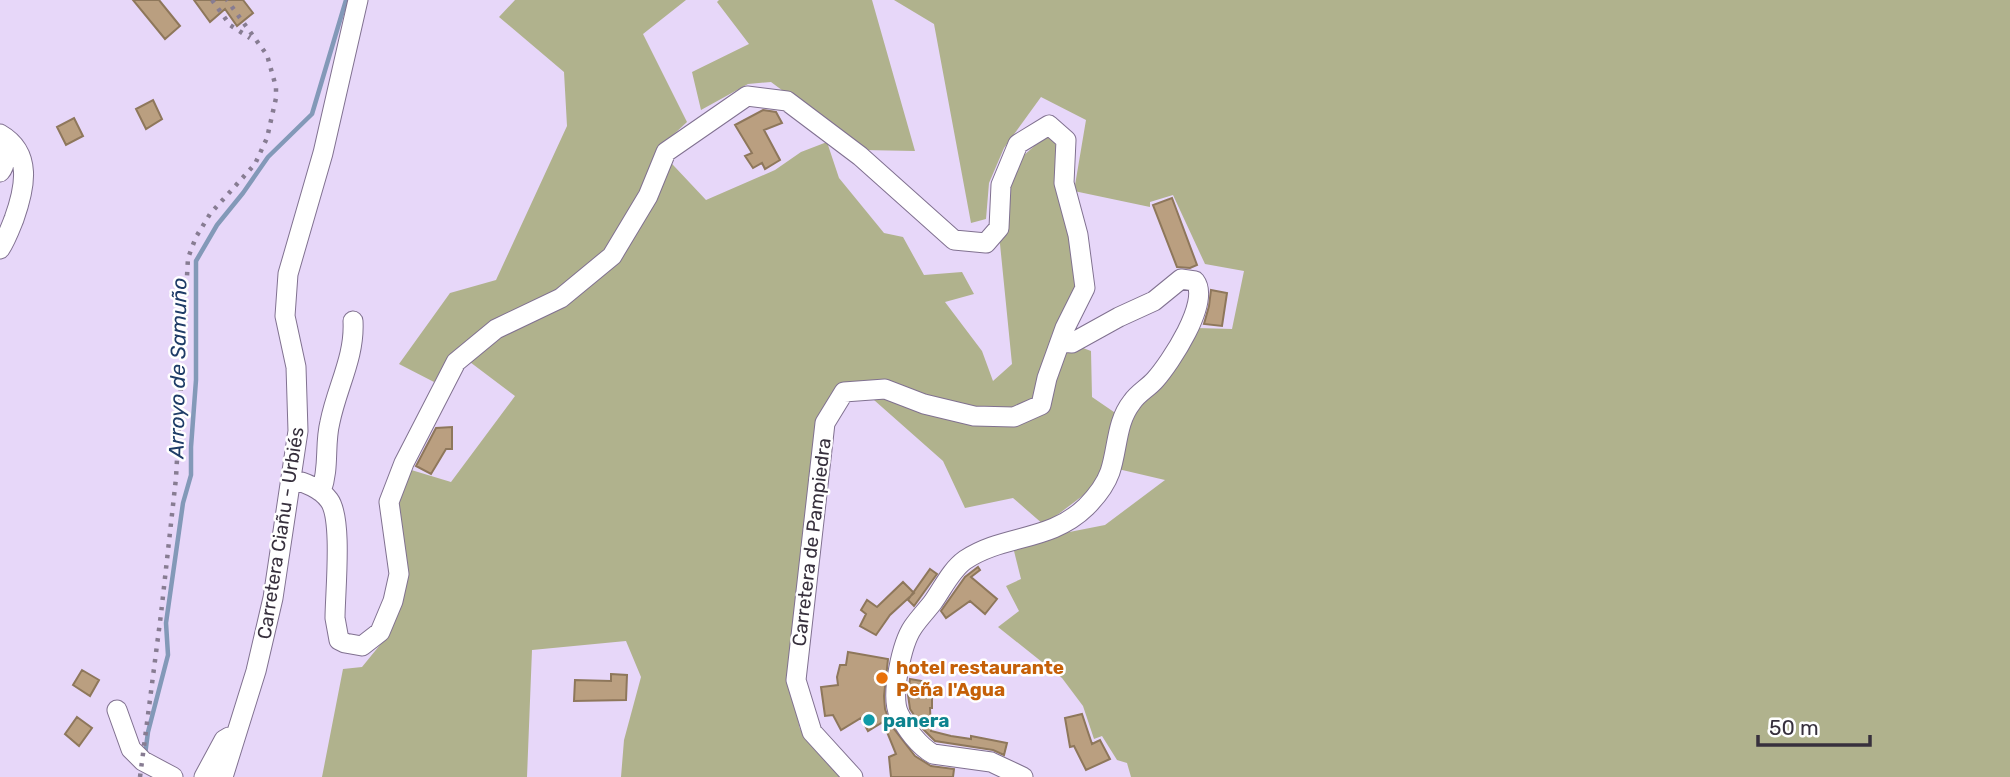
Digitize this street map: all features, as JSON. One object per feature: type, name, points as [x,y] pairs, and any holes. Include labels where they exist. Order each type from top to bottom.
[{"type":"street","name":"Carretera Ciañu - Urbiés","points":[[223,777],[256,671],[274,598],[292,480],[298,431],[298,386],[285,316],[288,274],[324,153],[358,0]]},
{"type":"street","name":"Carretera de Pampiedra","points":[[321,492],[331,502],[337,528],[335,618],[339,640],[362,646],[380,632],[393,601],[399,574],[390,502],[404,463],[456,362],[496,329],[561,298],[612,256],[648,195],[666,152],[747,96],[786,101],[860,156],[954,240],[986,243],[999,229],[1001,185],[1018,145],[1049,125],[1066,139],[1064,183],[1078,235],[1085,288],[1060,342],[1041,405],[1014,417],[974,416],[924,404],[885,389],[844,392],[825,424],[796,680],[812,732],[853,777]]},
{"type":"street","points":[[0,134],[16,147],[25,171],[21,199],[0,249]]},
{"type":"street","points":[[0,145],[5,156],[0,172]]},
{"type":"street","points":[[1038,777],[1020,775],[991,762],[933,754],[926,750],[911,733],[898,713],[896,704],[900,663],[909,635],[962,562],[984,549],[1045,533],[1073,517],[1103,488],[1111,470],[1125,411],[1138,394],[1152,383],[1172,356],[1198,305],[1198,286],[1195,281],[1181,279],[1154,301],[1072,343],[1060,342]]},
{"type":"street","points":[[292,480],[302,481],[321,492],[328,467],[329,424],[354,341],[353,321]]},
{"type":"street","points":[[117,710],[131,749],[148,764],[173,777]]},
{"type":"street","points":[[204,777],[224,740],[236,734]]},
{"type":"green space","points":[[515,0],[686,0],[643,34],[687,122],[658,149],[706,200],[775,170],[801,152],[827,142],[839,178],[884,233],[903,237],[924,275],[962,272],[974,294],[945,302],[982,351],[993,381],[1012,364],[994,204],[1023,156],[1048,134],[1059,143],[1079,287],[1051,336],[1091,351],[1092,397],[1130,423],[1140,400],[1197,328],[1232,329],[1244,271],[1205,264],[1173,195],[1150,202],[1150,207],[1074,191],[1086,120],[1041,97],[1004,148],[989,183],[986,219],[971,223],[934,24],[894,0],[2010,0],[2010,777],[1131,777],[1127,763],[1117,760],[1102,736],[1094,739],[1083,706],[1062,678],[998,627],[1019,611],[1006,586],[1021,579],[1013,547],[1049,536],[1105,525],[1165,480],[1118,469],[1044,525],[1013,498],[965,508],[943,461],[874,400],[889,381],[864,380],[840,388],[806,535],[794,615],[789,680],[800,729],[845,777],[621,777],[624,740],[641,677],[626,641],[532,650],[527,777],[322,777],[343,669],[362,667],[384,640],[397,502],[408,469],[451,482],[515,396],[458,353],[434,382],[399,364],[450,293],[496,280],[567,126],[564,72],[499,17]]},
{"type":"green space","points":[[872,0],[915,151],[863,150],[771,82],[748,84],[701,110],[692,72],[749,44],[717,2]]},
{"type":"building","points":[[133,0],[159,0],[180,26],[165,39]]},
{"type":"building","points":[[194,0],[243,0],[253,13],[237,26],[225,9],[210,22]]},
{"type":"building","points":[[153,100],[162,119],[146,129],[136,109]]},
{"type":"building","points":[[763,110],[776,112],[782,123],[764,130],[780,160],[765,169],[762,163],[753,168],[745,156],[752,153],[735,125]]},
{"type":"building","points":[[74,118],[83,136],[66,145],[57,127]]},
{"type":"building","points":[[1172,198],[1197,265],[1190,268],[1177,267],[1153,205]]},
{"type":"building","points":[[1211,290],[1227,293],[1222,326],[1204,324]]},
{"type":"building","points":[[452,427],[452,449],[446,449],[431,474],[416,466],[436,428]]},
{"type":"building","points":[[978,567],[980,570],[971,577],[997,599],[985,614],[970,601],[946,618],[941,611],[965,577]]},
{"type":"building","points":[[930,569],[937,574],[914,606],[908,600]]},
{"type":"building","points":[[903,582],[914,593],[890,615],[876,635],[860,626],[866,614],[861,610],[867,600],[877,607]]},
{"type":"building","points":[[848,652],[888,659],[884,696],[891,725],[915,756],[931,766],[954,769],[953,777],[891,777],[889,757],[896,754],[883,722],[868,731],[861,718],[841,730],[833,715],[825,716],[821,687],[838,685],[840,665],[846,665]]},
{"type":"building","points":[[82,670],[99,680],[90,696],[73,685]]},
{"type":"building","points":[[611,674],[627,675],[626,700],[574,701],[575,680],[611,681]]},
{"type":"building","points":[[910,679],[922,681],[919,696],[932,697],[931,731],[1007,743],[1004,755],[993,750],[935,741],[910,709]]},
{"type":"building","points":[[1082,714],[1092,744],[1100,740],[1110,759],[1086,770],[1074,746],[1070,747],[1065,718]]},
{"type":"building","points":[[77,717],[92,728],[79,746],[65,734]]},
{"type":"waterway","name":"Arroyo de Samuño","points":[[145,755],[148,732],[168,655],[166,623],[183,503],[191,475],[196,380],[196,261],[217,225],[268,157],[312,114],[346,0]]},
{"type":"railway","points":[[212,0],[230,25],[250,38]]},
{"type":"railway","points":[[140,777],[176,478],[188,258],[196,237],[210,214],[255,164],[267,138],[276,98],[276,87],[267,55],[227,0]]},
{"type":"place","name":"hotel restaurante Peña l'Agua","points":[[882,678]]},
{"type":"place","name":"panera","points":[[869,720]]}]
